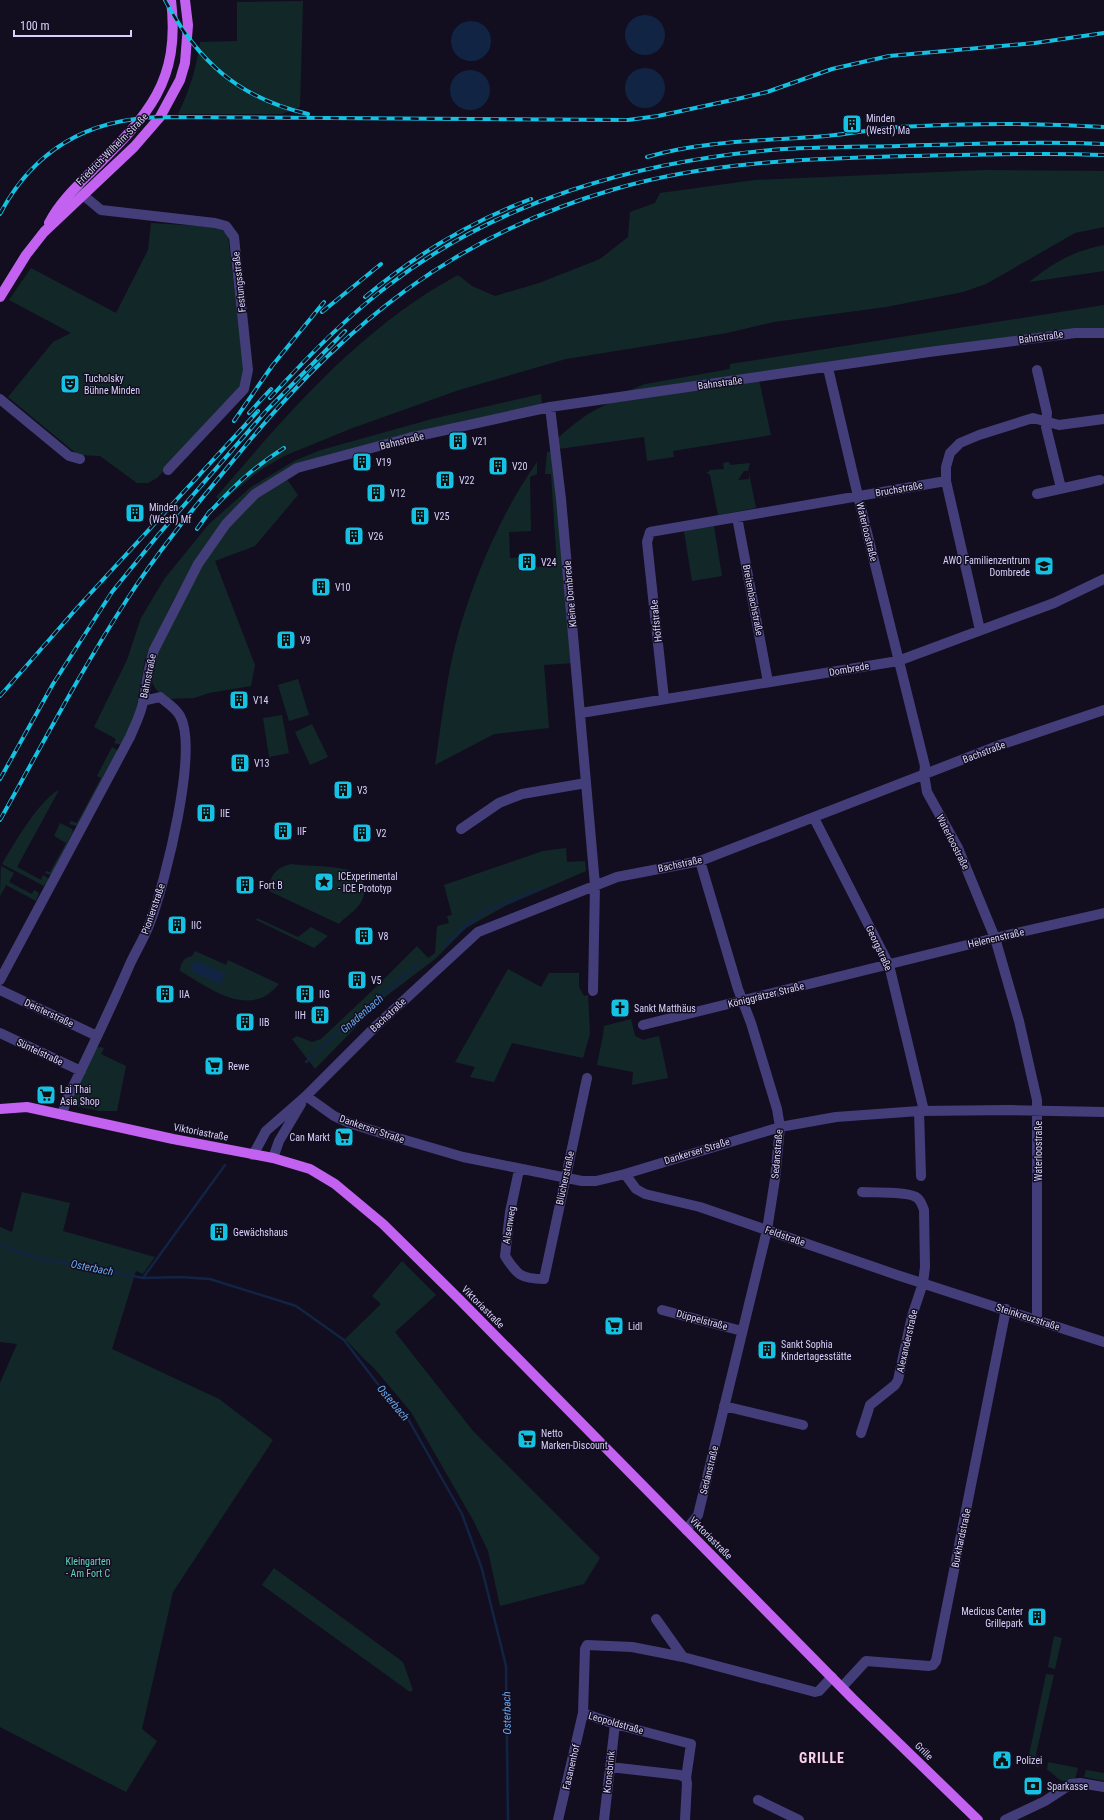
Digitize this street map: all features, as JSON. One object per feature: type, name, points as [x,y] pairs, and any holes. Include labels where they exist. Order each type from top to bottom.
[{"type":"main road","name":"Friedrich-Wilhelm-Straße","points":[[0,297],[26,255],[44,232],[61,204],[74,188],[125,138],[150,107],[168,69],[174,34],[171,0]]},
{"type":"main road","name":"Friedrich-Wilhelm-Straße","points":[[44,232],[134,147],[160,117],[180,80],[185,63],[188,25],[185,0]]},
{"type":"main road","points":[[125,138],[134,147]]},
{"type":"main road","name":"Viktoriastraße","points":[[0,1109],[27,1107],[273,1158],[296,1164],[325,1177],[383,1224],[560,1401],[853,1699]]},
{"type":"main road","name":"Grille","points":[[853,1699],[978,1820]]},
{"type":"street","name":"Festungsstraße","points":[[74,188],[101,210],[215,223],[226,226],[234,237],[248,370],[244,389],[168,470]]},
{"type":"street","name":"Bahnstraße","points":[[0,980],[130,737],[144,701],[149,663],[154,650],[198,564],[226,524],[255,494],[281,476],[297,468],[351,454],[550,407],[1075,333],[1104,333]]},
{"type":"street","name":"Waterloostraße","points":[[828,368],[898,661],[925,766],[924,774],[927,792],[958,848],[995,938],[1019,1021],[1038,1110],[1037,1320]]},
{"type":"street","points":[[1037,370],[1048,413],[1046,427],[1061,488]]},
{"type":"street","points":[[0,399],[69,456],[80,459]]},
{"type":"street","name":"Kleine Dombrede","points":[[550,407],[561,499],[581,713],[594,885]]},
{"type":"street","points":[[980,630],[946,481],[946,467],[950,453],[960,443],[1001,427],[1033,418],[1059,425],[1104,419]]},
{"type":"street","points":[[1037,494],[1100,480]]},
{"type":"street","name":"Bruchstraße","points":[[648,542],[648,534],[654,530],[946,481]]},
{"type":"street","name":"Breitenbachstraße","points":[[737,517],[768,682]]},
{"type":"street","name":"Hoffstraße","points":[[648,542],[664,699]]},
{"type":"street","name":"Dombrede","points":[[581,713],[898,661],[1054,603],[1104,579]]},
{"type":"street","name":"Pionierstraße","points":[[62,1115],[66,1102],[151,922],[165,874],[181,800],[185,769],[185,735],[183,723],[172,706],[160,697],[146,682]]},
{"type":"street","points":[[144,701],[160,697]]},
{"type":"street","name":"Bachstraße","points":[[253,1154],[266,1131],[306,1096],[374,1028],[478,932],[617,877],[700,861],[1000,745],[1104,710]]},
{"type":"street","points":[[461,829],[499,803],[522,794],[586,783]]},
{"type":"street","name":"Georgstraße","points":[[814,818],[889,965],[921,1111],[921,1176]]},
{"type":"street","name":"Sedanstraße","points":[[686,1530],[698,1515],[767,1230],[775,1179],[780,1126],[777,1109],[700,861]]},
{"type":"street","points":[[593,992],[594,885]]},
{"type":"street","name":"Helenenstraße","points":[[889,965],[995,938],[1104,914]]},
{"type":"street","name":"Königgrätzer Straße","points":[[643,1025],[889,965]]},
{"type":"street","name":"Deisterstraße","points":[[0,990],[97,1036]]},
{"type":"street","name":"Süntelstraße","points":[[0,1033],[81,1071]]},
{"type":"street","name":"Blücherstraße","points":[[544,1279],[587,1078]]},
{"type":"street","name":"Bachstraße","points":[[273,1158],[279,1141],[306,1096]]},
{"type":"street","name":"Dankerser Straße","points":[[306,1096],[334,1116],[349,1123],[463,1157],[519,1170],[582,1181],[596,1181],[625,1174],[780,1126],[836,1117],[921,1111],[1038,1110],[1104,1112]]},
{"type":"street","name":"Alsenweg","points":[[519,1170],[510,1212],[505,1256],[514,1270],[528,1279],[544,1279]]},
{"type":"street","name":"Feldstraße","points":[[625,1174],[636,1190],[645,1194],[683,1202],[952,1293]]},
{"type":"street","name":"Alexanderstraße","points":[[861,1433],[870,1405],[895,1385],[898,1380],[915,1304],[923,1283],[925,1267],[924,1210],[921,1202],[915,1197],[907,1195],[862,1192]]},
{"type":"street","name":"Steinkreuzstraße","points":[[952,1293],[1104,1342]]},
{"type":"street","name":"Düppelstraße","points":[[662,1310],[742,1331]]},
{"type":"street","name":"Burkhardstraße","points":[[842,1687],[866,1661],[929,1666],[933,1665],[936,1661],[1006,1310]]},
{"type":"street","points":[[724,1406],[803,1426]]},
{"type":"street","points":[[656,1619],[683,1658]]},
{"type":"street","name":"Leopoldstraße","points":[[686,1778],[692,1746],[688,1742],[615,1724],[583,1713],[584,1649],[587,1645],[632,1647],[683,1658],[815,1692],[819,1691],[832,1678]]},
{"type":"street","name":"Fasanenhof","points":[[558,1820],[583,1713]]},
{"type":"street","name":"Kronsbrink","points":[[604,1820],[615,1724]]},
{"type":"street","points":[[610,1766],[680,1775],[686,1778],[685,1820]]},
{"type":"street","points":[[1005,1820],[1045,1801],[1071,1784],[1080,1783],[1104,1787]]},
{"type":"street","points":[[758,1800],[799,1820]]},
{"type":"green space","points":[[303,1],[300,107],[282,114],[178,114],[192,79],[197,62],[200,42],[237,41],[237,2]]},
{"type":"green space","points":[[985,170],[1104,171],[1104,227],[1075,233],[986,284],[963,292],[886,307],[774,322],[727,333],[566,359],[459,390],[350,429],[284,456],[259,471],[222,502],[216,497],[298,404],[357,346],[422,296],[458,275],[472,286],[495,296],[539,283],[600,259],[628,237],[630,212],[655,203],[660,193],[755,180]]},
{"type":"green space","points":[[151,223],[216,227],[228,236],[244,369],[238,393],[157,478],[148,483],[137,483],[100,456],[78,455],[8,397],[53,342],[71,333],[9,300],[31,268],[116,313],[148,250]]},
{"type":"green space","points":[[1104,245],[1104,271],[1029,282],[1064,259],[1082,251]]},
{"type":"green space","points":[[1104,305],[1104,333],[625,392],[645,384],[730,369],[730,364]]},
{"type":"green space","points":[[759,380],[771,435],[673,451],[674,457],[647,461],[644,437],[559,449],[558,438],[564,432],[590,413],[612,402]]},
{"type":"green space","points":[[541,394],[542,405],[302,462],[286,478],[298,495],[255,546],[215,561],[255,665],[251,686],[209,693],[194,698],[168,699],[154,687],[152,672],[160,643],[191,569],[173,601],[145,659],[135,716],[122,745],[114,743],[116,739],[94,727],[127,660],[141,618],[165,578],[209,524],[251,487],[294,461],[321,450],[432,419]]},
{"type":"green space","points":[[552,451],[574,663],[544,665],[549,728],[494,734],[435,765],[451,664],[460,626],[468,602],[498,528],[523,482],[537,462],[537,474],[530,477],[531,531],[509,532],[510,558],[519,558],[520,568],[557,566],[551,474],[545,474],[547,452]]},
{"type":"green space","points":[[729,462],[730,465],[750,463],[748,471],[744,471],[738,480],[749,479],[749,473],[756,508],[718,515],[710,475],[706,472],[709,472],[709,470],[724,469],[723,463]]},
{"type":"green space","points":[[714,526],[722,576],[692,581],[684,531]]},
{"type":"green space","points":[[298,679],[309,715],[289,721],[278,685]]},
{"type":"green space","points":[[282,715],[289,753],[269,757],[263,718]]},
{"type":"green space","points":[[312,724],[328,757],[310,765],[295,732]]},
{"type":"green space","points":[[112,747],[117,750],[117,752],[77,826],[69,824],[71,821],[77,823],[101,778],[97,776]]},
{"type":"green space","points":[[59,790],[17,867],[41,880],[43,875],[49,879],[44,886],[2,864],[36,812],[52,795]]},
{"type":"green space","points":[[60,823],[72,829],[73,832],[51,875],[45,873],[46,871],[50,872],[66,843],[54,836]]},
{"type":"green space","points":[[566,848],[567,862],[585,861],[586,871],[505,906],[466,928],[435,959],[385,997],[315,1069],[292,1039],[297,1036],[312,1042],[321,1039],[417,946],[428,958],[435,953],[437,926],[449,923],[447,916],[452,915],[444,885],[543,851]]},
{"type":"green space","points":[[291,864],[336,868],[354,872],[359,876],[364,885],[364,895],[362,900],[357,908],[339,924],[269,891],[270,881],[274,873],[281,867]]},
{"type":"green space","points":[[1,866],[14,873],[9,882],[32,894],[34,890],[39,893],[36,901],[6,885],[0,896]]},
{"type":"green space","points":[[257,918],[298,937],[311,927],[328,936],[314,948],[256,920]]},
{"type":"green space","points":[[195,951],[226,965],[228,960],[279,984],[267,995],[256,999],[233,999],[222,995],[180,971],[183,961],[192,956]]},
{"type":"green space","points":[[508,969],[541,987],[549,973],[579,973],[579,987],[584,996],[588,995],[590,1034],[583,1058],[512,1043],[494,1082],[470,1077],[475,1067],[455,1062]]},
{"type":"green space","points":[[631,1019],[635,1036],[643,1040],[659,1036],[668,1078],[632,1085],[633,1072],[597,1065],[604,1026]]},
{"type":"green space","points":[[96,1048],[104,1048],[101,1054],[126,1066],[117,1111],[99,1111],[71,1105]]},
{"type":"green space","name":"Kleingarten - Am Fort C","points":[[22,1192],[70,1203],[63,1231],[155,1257],[143,1274],[136,1271],[112,1349],[219,1399],[273,1440],[173,1592],[142,1729],[157,1741],[126,1792],[0,1727],[0,1383],[17,1344],[0,1342],[0,1227],[12,1232]]},
{"type":"green space","points":[[402,1261],[436,1295],[395,1332],[473,1431],[600,1558],[584,1584],[500,1606],[488,1551],[473,1520],[411,1412],[374,1368],[345,1339],[381,1304],[372,1296]]},
{"type":"green space","points":[[274,1568],[403,1662],[413,1690],[410,1692],[262,1585]]},
{"type":"green space","points":[[1054,1636],[1062,1638],[1055,1669],[1048,1667]]},
{"type":"green space","points":[[1046,1674],[1054,1675],[1036,1754],[1037,1757],[1040,1758],[1038,1768],[1032,1763],[1029,1755]]},
{"type":"green space","points":[[1048,1762],[1078,1768],[1075,1779],[1064,1781],[1060,1780],[1047,1770]]},
{"type":"green space","points":[[1086,1770],[1104,1773],[1104,1781],[1084,1777]]},
{"type":"water","points":[[649,15],[656,18],[662,24],[665,35],[664,43],[656,52],[649,55],[641,55],[634,52],[626,43],[625,31],[628,24],[637,16]]},
{"type":"water","points":[[475,21],[482,24],[488,30],[491,41],[490,49],[482,58],[475,61],[467,61],[460,58],[452,49],[451,37],[454,30],[463,22]]},
{"type":"water","points":[[649,68],[656,71],[662,77],[665,88],[664,96],[656,105],[649,108],[641,108],[634,105],[626,96],[625,84],[628,77],[637,69]]},
{"type":"water","points":[[474,70],[481,73],[487,79],[490,90],[489,98],[481,107],[474,110],[466,110],[459,107],[451,98],[450,86],[453,79],[462,71]]},
{"type":"water","points":[[195,960],[225,974],[220,984],[190,971]]},
{"type":"waterway","name":"Gnadenbach","points":[[445,945],[483,912],[541,888]]},
{"type":"waterway","name":"Gnadenbach","points":[[306,1062],[361,1012],[417,965]]},
{"type":"waterway","name":"Gnadenbach","points":[[143,1278],[225,1165]]},
{"type":"waterway","name":"Osterbach","points":[[0,1244],[32,1257],[143,1278],[180,1277],[210,1279],[296,1306],[344,1340],[377,1383],[407,1417],[462,1514],[482,1569],[506,1666],[508,1820]]},
{"type":"railway","points":[[165,0],[192,42],[223,74],[241,87],[261,98],[283,107],[308,114]]},
{"type":"railway","points":[[0,214],[14,191],[29,172],[47,155],[66,142],[87,131],[109,124],[134,119],[160,117],[628,120],[658,116],[767,92],[832,69],[889,56],[1035,43],[1104,33]]},
{"type":"railway","points":[[647,157],[669,151],[713,144],[826,136],[898,127],[1001,124],[1104,127]]},
{"type":"railway","points":[[270,398],[312,353],[342,324],[389,285],[431,256],[476,230],[522,209],[570,190],[670,164],[771,150],[1002,143],[1104,144]]},
{"type":"railway","points":[[0,820],[109,628],[152,563],[193,509],[277,409],[317,366],[360,327],[404,291],[451,260],[502,232],[556,209],[615,189],[687,172],[760,163],[833,158],[1006,154],[1104,155]]},
{"type":"railway","points":[[365,297],[403,267],[444,241],[486,218],[531,199]]},
{"type":"railway","points":[[322,312],[381,264]]},
{"type":"railway","points":[[234,421],[272,366],[324,302]]},
{"type":"railway","points":[[0,779],[53,684],[112,592],[159,534],[267,410],[345,331]]},
{"type":"railway","points":[[249,413],[271,389]]},
{"type":"railway","points":[[0,696],[77,608],[258,411]]},
{"type":"railway","points":[[207,515],[243,478],[284,448]]},
{"type":"railway","points":[[197,529],[210,511]]},
{"type":"place","name":"Minden (Westf) Ma","points":[[852,124]]},
{"type":"place","name":"Tucholsky Bühne Minden","points":[[70,384]]},
{"type":"place","name":"V21","points":[[458,441]]},
{"type":"place","name":"V19","points":[[362,462]]},
{"type":"place","name":"V20","points":[[498,466]]},
{"type":"place","name":"V22","points":[[445,480]]},
{"type":"place","name":"V12","points":[[376,493]]},
{"type":"place","name":"Minden (Westf) Mf","points":[[135,513]]},
{"type":"place","name":"V25","points":[[420,516]]},
{"type":"place","name":"V26","points":[[354,536]]},
{"type":"place","name":"V24","points":[[527,562]]},
{"type":"place","name":"AWO Familienzentrum Dombrede","points":[[1044,566]]},
{"type":"place","name":"V10","points":[[321,587]]},
{"type":"place","name":"V9","points":[[286,640]]},
{"type":"place","name":"V14","points":[[239,700]]},
{"type":"place","name":"V13","points":[[240,763]]},
{"type":"place","name":"V3","points":[[343,790]]},
{"type":"place","name":"IIE","points":[[206,813]]},
{"type":"place","name":"IIF","points":[[283,831]]},
{"type":"place","name":"V2","points":[[362,833]]},
{"type":"place","name":"ICExperimental - ICE Prototyp","points":[[324,882]]},
{"type":"place","name":"Fort B","points":[[245,885]]},
{"type":"place","name":"IIC","points":[[177,925]]},
{"type":"place","name":"V8","points":[[364,936]]},
{"type":"place","name":"V5","points":[[357,980]]},
{"type":"place","name":"IIA","points":[[165,994]]},
{"type":"place","name":"IIG","points":[[305,994]]},
{"type":"place","name":"Sankt Matthäus","points":[[620,1008]]},
{"type":"place","name":"IIH","points":[[320,1015]]},
{"type":"place","name":"IIB","points":[[245,1022]]},
{"type":"place","name":"Rewe","points":[[214,1066]]},
{"type":"place","name":"Lai Thai Asia Shop","points":[[46,1095]]},
{"type":"place","name":"Can Markt","points":[[344,1137]]},
{"type":"place","name":"Gewächshaus","points":[[219,1232]]},
{"type":"place","name":"Lidl","points":[[614,1326]]},
{"type":"place","name":"Sankt Sophia Kindertagesstätte","points":[[767,1350]]},
{"type":"place","name":"Netto Marken-Discount","points":[[527,1439]]},
{"type":"place","name":"Medicus Center Grillepark","points":[[1037,1617]]},
{"type":"place","name":"Polizei","points":[[1002,1760]]},
{"type":"place","name":"Sparkasse","points":[[1033,1786]]},
{"type":"district","name":"GRILLE","points":[[822,1758]]}]
